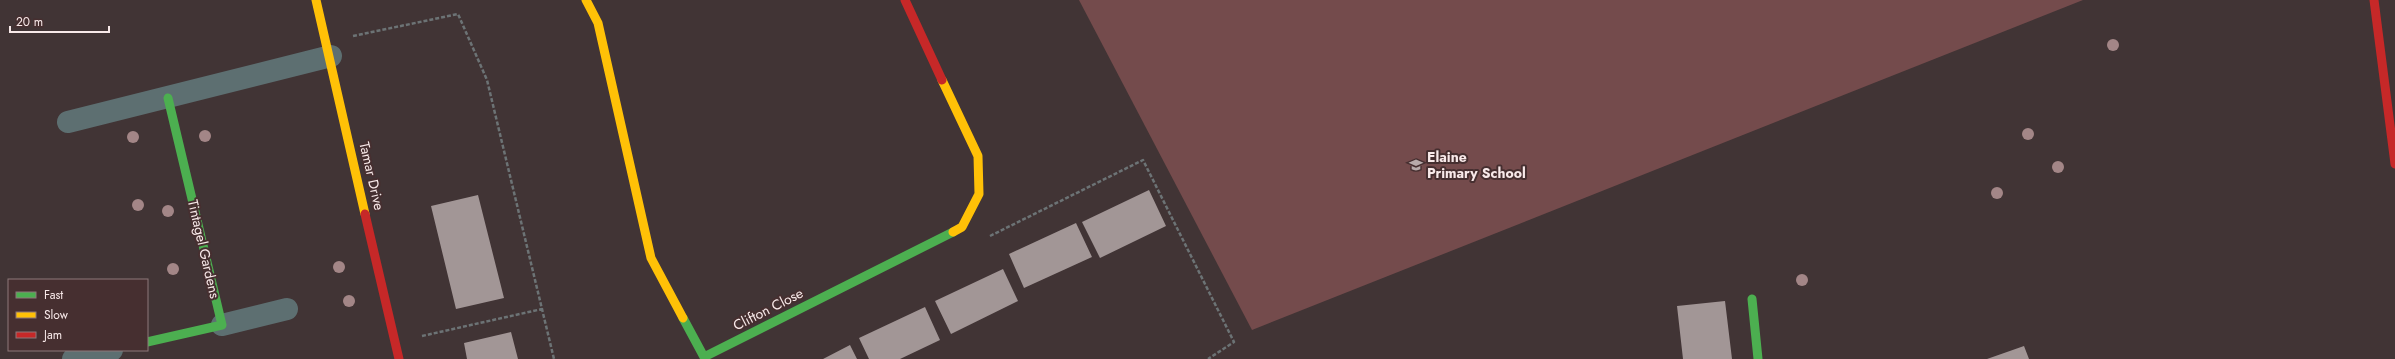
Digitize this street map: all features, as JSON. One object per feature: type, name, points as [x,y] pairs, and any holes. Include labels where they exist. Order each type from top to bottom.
[{"type":"street","name":"Tamar Drive","points":[[316,0],[329,49],[399,359]]},
{"type":"street","name":"Clifton Close","points":[[586,0],[598,23],[651,258],[702,358],[962,227]]},
{"type":"street","points":[[905,0],[978,156],[979,194],[962,227]]},
{"type":"street","points":[[2374,0],[2395,164]]},
{"type":"street","points":[[68,122],[168,98],[329,49]]},
{"type":"street","name":"Tintagel Gardens","points":[[168,98],[222,325]]},
{"type":"street","points":[[1752,299],[1758,359]]},
{"type":"street","points":[[148,342],[287,309]]},
{"type":"street","points":[[73,359],[108,351]]},
{"type":"path","points":[[329,49],[458,14],[487,80],[554,359]]},
{"type":"path","points":[[962,227],[978,242],[1143,160],[1234,342],[1208,359]]},
{"type":"path","points":[[395,342],[542,309]]},
{"type":"shaded area","name":"Elaine Primary School","points":[[1079,0],[2083,0],[1252,330]]},
{"type":"building","points":[[1149,190],[1166,226],[1100,258],[1082,222]]},
{"type":"building","points":[[478,195],[504,298],[456,309],[431,206]]},
{"type":"building","points":[[1076,223],[1092,257],[1024,288],[1009,254]]},
{"type":"building","points":[[1003,269],[1018,301],[951,334],[935,301]]},
{"type":"building","points":[[1725,301],[1732,359],[1683,359],[1677,306]]},
{"type":"building","points":[[925,307],[940,340],[900,359],[869,359],[859,338]]},
{"type":"building","points":[[511,332],[518,359],[467,359],[464,343]]},
{"type":"building","points":[[850,345],[857,359],[823,359]]},
{"type":"building","points":[[2024,346],[2029,359],[1987,359]]},
{"type":"traffic: fast","points":[[148,342],[222,325],[168,98]]},
{"type":"traffic: fast","points":[[683,318],[704,357],[953,232]]},
{"type":"traffic: fast","points":[[1752,299],[1758,359]]},
{"type":"traffic: slow","points":[[316,0],[365,214]]},
{"type":"traffic: slow","points":[[586,0],[598,23],[651,258],[683,318]]},
{"type":"traffic: slow","points":[[942,80],[978,156],[979,194],[962,227],[953,232]]},
{"type":"traffic: jam","points":[[905,0],[942,80]]},
{"type":"traffic: jam","points":[[2374,0],[2395,164]]},
{"type":"traffic: jam","points":[[365,214],[399,359]]},
{"type":"place","name":"Elaine Primary School","points":[[1416,165]]}]
